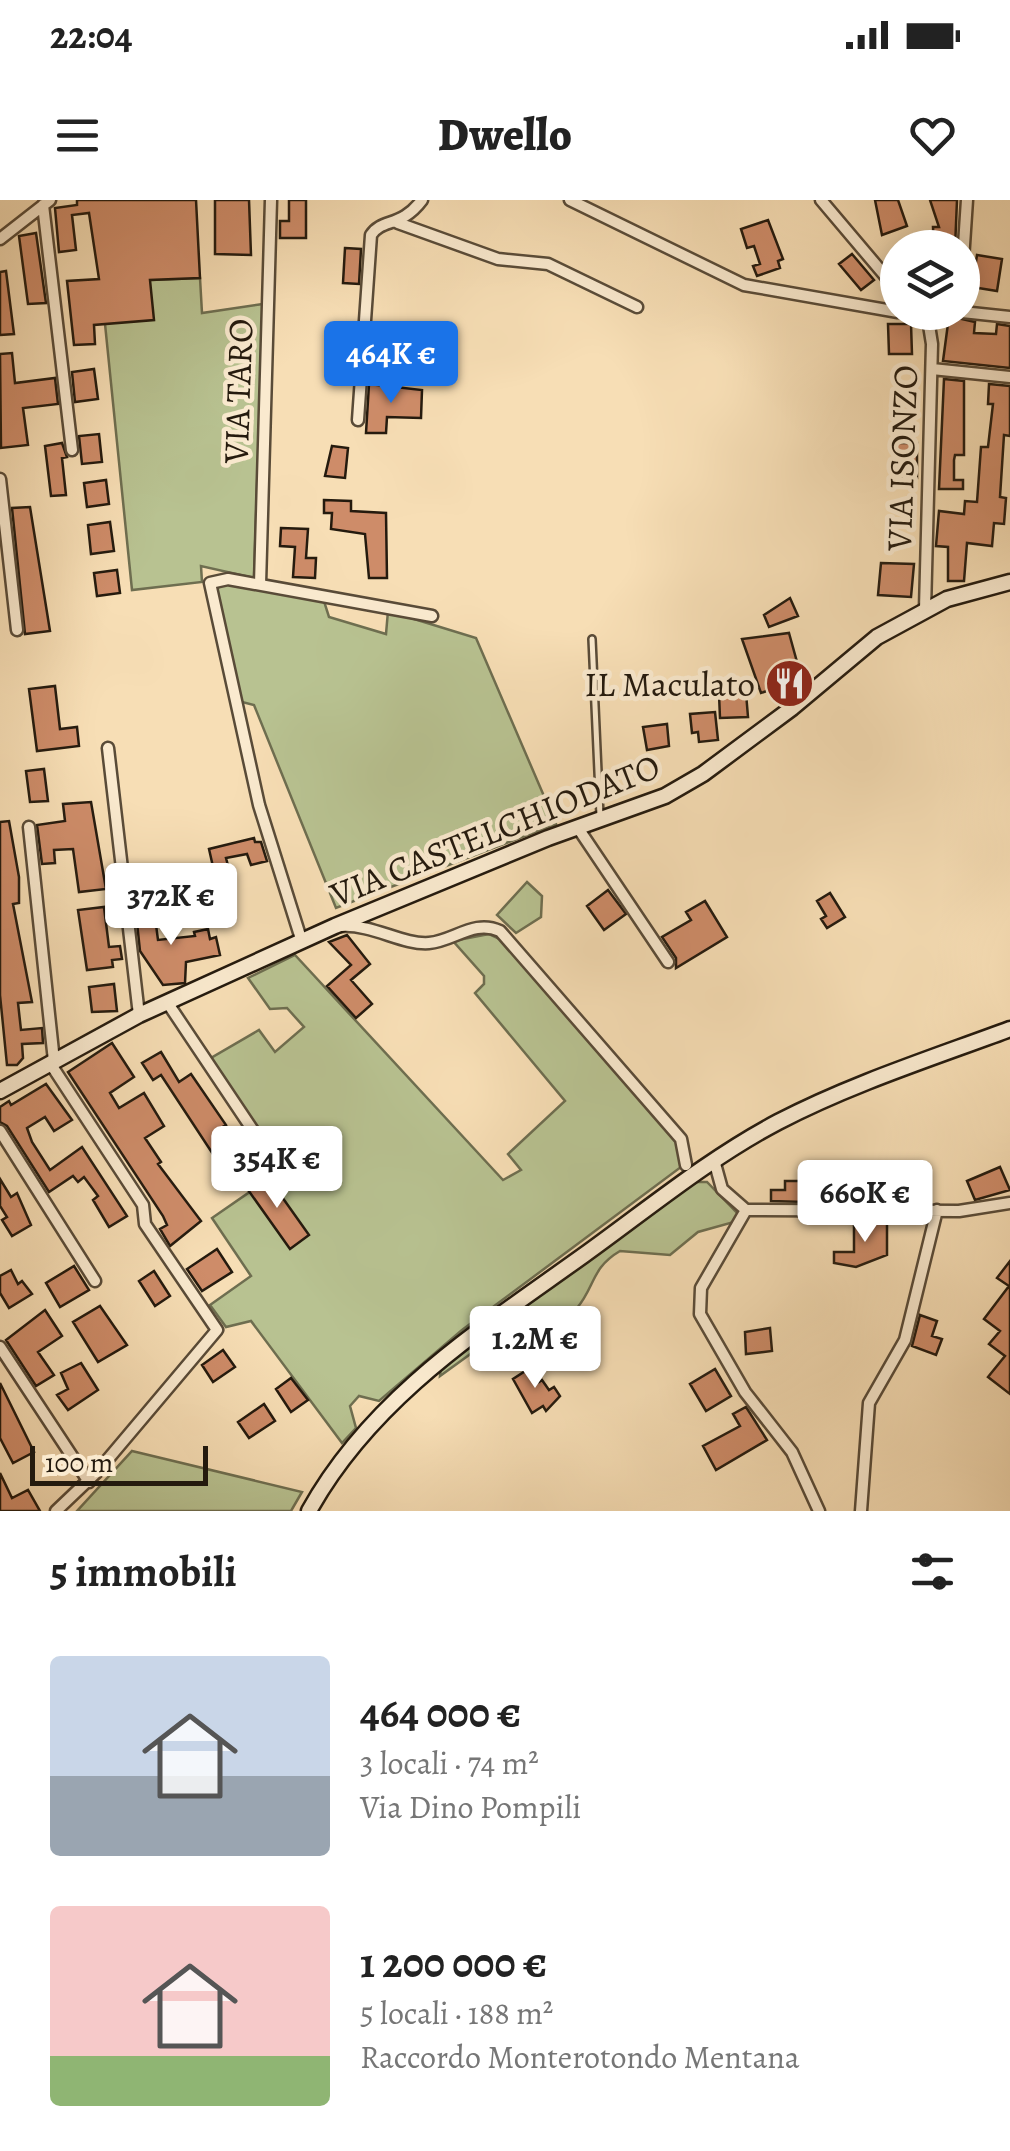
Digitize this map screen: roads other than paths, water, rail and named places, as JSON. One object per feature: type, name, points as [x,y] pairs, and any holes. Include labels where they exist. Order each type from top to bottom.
[{"type":"street","name":"VIA TARO","points":[[260,584],[271,200]]},
{"type":"street","points":[[358,420],[371,235],[378,226],[398,222],[422,200]]},
{"type":"street","points":[[570,200],[734,281],[880,308]]},
{"type":"street","points":[[821,200],[880,270]]},
{"type":"street","points":[[964,230],[966,200]]},
{"type":"street","points":[[0,239],[47,202]]},
{"type":"street","points":[[47,202],[72,450]]},
{"type":"street","points":[[398,222],[484,255],[548,264],[637,308]]},
{"type":"street","points":[[980,314],[1010,317]]},
{"type":"street","name":"VIA ISONZO","points":[[925,609],[932,369],[929,330]]},
{"type":"street","points":[[932,369],[1010,378]]},
{"type":"street","points":[[0,479],[18,630]]},
{"type":"street","points":[[302,942],[259,805],[210,591],[215,578],[432,616]]},
{"type":"street","name":"VIA CASTELCHIODATO","points":[[0,1091],[139,1015],[335,926],[656,800],[703,774],[792,708],[866,645],[925,609],[1010,582]]},
{"type":"street","points":[[108,748],[139,1015]]},
{"type":"street","points":[[29,827],[52,1062],[143,1206],[145,1224],[217,1330],[88,1482],[56,1511]]},
{"type":"street","points":[[578,828],[668,962]]},
{"type":"street","points":[[335,926],[369,927],[426,943],[480,927],[500,931],[680,1139],[686,1166]]},
{"type":"street","points":[[167,1002],[274,1162]]},
{"type":"street","points":[[310,1511],[356,1442],[402,1392],[482,1326],[714,1158],[820,1101],[1010,1028]]},
{"type":"street","points":[[0,1131],[95,1280]]},
{"type":"street","points":[[714,1158],[722,1190],[746,1210],[936,1210],[1010,1203]]},
{"type":"street","points":[[746,1210],[702,1288],[701,1318],[748,1396],[792,1452],[819,1511]]},
{"type":"street","points":[[861,1511],[870,1403],[905,1340],[936,1210]]},
{"type":"street","points":[[0,1347],[88,1482]]},
{"type":"lane","points":[[592,640],[601,820]]},
{"type":"place","name":"IL Maculato","points":[[790,684]]}]
